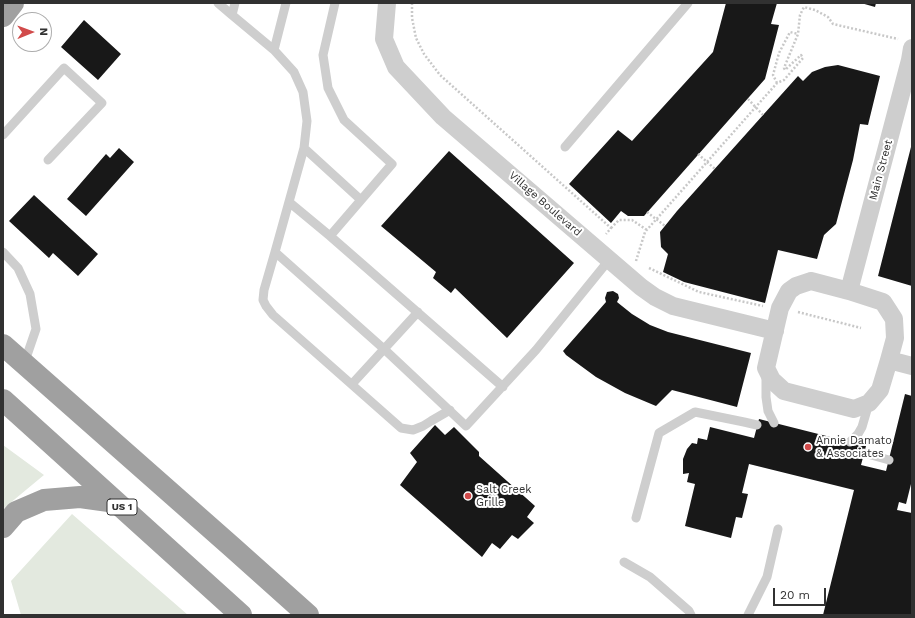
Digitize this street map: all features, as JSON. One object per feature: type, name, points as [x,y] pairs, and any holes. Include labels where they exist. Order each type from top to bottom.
[{"type":"highway","points":[[3,16],[13,3]]},
{"type":"highway","points":[[3,346],[308,615]]},
{"type":"highway","name":"US 1","points":[[3,400],[241,615]]},
{"type":"highway","points":[[3,527],[16,512],[44,500],[80,497],[116,502]]},
{"type":"street","name":"Village Boulevard","points":[[387,3],[384,38],[396,67],[443,117],[609,260],[654,297],[673,306],[775,331]]},
{"type":"street","name":"Main Street","points":[[849,291],[910,52]]},
{"type":"street","points":[[811,281],[849,291],[883,302],[894,319],[895,338],[890,360],[880,390],[869,403],[854,409],[784,391],[772,380],[766,368],[780,308],[789,291],[796,286],[811,281]]},
{"type":"street","points":[[890,360],[912,366]]},
{"type":"lane","points":[[218,3],[274,50],[294,72],[303,92],[307,121],[304,148],[264,290],[263,300],[266,306],[273,315],[401,428],[413,430],[424,426],[450,410]]},
{"type":"lane","points":[[232,15],[235,3]]},
{"type":"lane","points":[[274,50],[286,3]]},
{"type":"lane","points":[[330,236],[392,164],[344,120],[328,88],[323,55],[335,3]]},
{"type":"lane","points":[[565,147],[688,3]]},
{"type":"lane","points":[[3,135],[64,68],[102,103],[48,160]]},
{"type":"lane","points":[[304,148],[361,200]]},
{"type":"lane","points":[[289,202],[503,387]]},
{"type":"lane","points":[[3,252],[18,268],[30,294],[36,329],[24,365]]},
{"type":"lane","points":[[275,252],[384,349],[466,426],[536,350],[609,260]]},
{"type":"lane","points":[[352,384],[418,312]]},
{"type":"lane","points":[[766,368],[766,397],[768,411],[774,423]]},
{"type":"lane","points":[[850,442],[858,434],[862,427],[869,403]]},
{"type":"lane","points":[[636,518],[659,433],[695,412],[757,425]]},
{"type":"lane","points":[[868,454],[889,460]]},
{"type":"lane","points":[[748,615],[767,577],[778,529]]},
{"type":"lane","points":[[624,562],[650,577],[689,611],[691,615]]},
{"type":"path","points":[[412,3],[412,18],[416,38],[424,54],[440,75],[611,228]]},
{"type":"path","points":[[636,261],[645,232],[777,83],[784,80],[803,58],[800,55],[785,70],[784,68],[798,34],[800,15],[804,7],[803,3]]},
{"type":"path","points":[[804,7],[815,10],[828,17],[833,24],[910,52]]},
{"type":"path","points":[[777,83],[773,75],[779,53],[790,32],[798,34]]},
{"type":"path","points":[[748,99],[763,115]]},
{"type":"path","points":[[698,154],[714,169]]},
{"type":"path","points":[[647,212],[665,226]]},
{"type":"path","points":[[608,239],[605,235],[619,220],[632,220],[647,230]]},
{"type":"path","points":[[631,258],[641,264]]},
{"type":"path","points":[[646,267],[699,292],[780,308],[861,328]]},
{"type":"shaded area","points":[[3,445],[44,475],[3,509]]},
{"type":"shaded area","points":[[72,514],[188,615],[21,615],[11,581]]},
{"type":"building","points":[[726,3],[777,3],[771,24],[779,25],[765,79],[644,216],[628,216],[621,211],[611,223],[569,184],[618,130],[632,141],[713,52]]},
{"type":"building","points":[[861,3],[876,3],[875,7]]},
{"type":"building","points":[[84,20],[121,54],[98,80],[61,47]]},
{"type":"building","points":[[838,65],[880,76],[868,125],[860,124],[853,160],[836,224],[824,235],[817,259],[778,250],[765,303],[684,282],[663,272],[668,254],[661,247],[660,232],[677,211],[798,76],[803,81],[812,72],[825,67]]},
{"type":"building","points":[[912,147],[912,286],[878,276]]},
{"type":"building","points":[[119,148],[134,162],[86,216],[67,199],[106,154],[110,158]]},
{"type":"building","points":[[449,151],[574,263],[507,338],[455,288],[451,293],[433,278],[436,272],[381,226]]},
{"type":"building","points":[[34,195],[98,254],[78,276],[53,253],[49,258],[9,221]]},
{"type":"building","points":[[613,291],[618,294],[619,298],[617,302],[632,314],[650,325],[668,332],[751,353],[737,407],[672,390],[656,406],[625,393],[596,377],[566,355],[563,351],[606,302],[605,298],[607,292]]},
{"type":"building","points":[[905,394],[912,396],[912,480],[906,504],[899,502],[897,510],[912,513],[912,615],[823,615],[854,490],[749,464],[742,493],[748,494],[742,518],[736,517],[731,538],[685,526],[695,484],[687,482],[689,473],[683,474],[683,459],[687,449],[692,443],[697,444],[698,438],[707,440],[710,427],[754,438],[759,419],[866,446],[861,465],[886,471]]},
{"type":"building","name":"Salt Creek Grille","points":[[435,425],[445,435],[454,427],[479,452],[479,456],[535,506],[527,517],[534,523],[518,539],[512,535],[500,549],[492,543],[482,557],[400,485],[417,462],[410,453]]},
{"type":"place","name":"Annie Damato & Associates","points":[[808,447]]},
{"type":"place","name":"Salt Creek Grille","points":[[468,496]]}]
